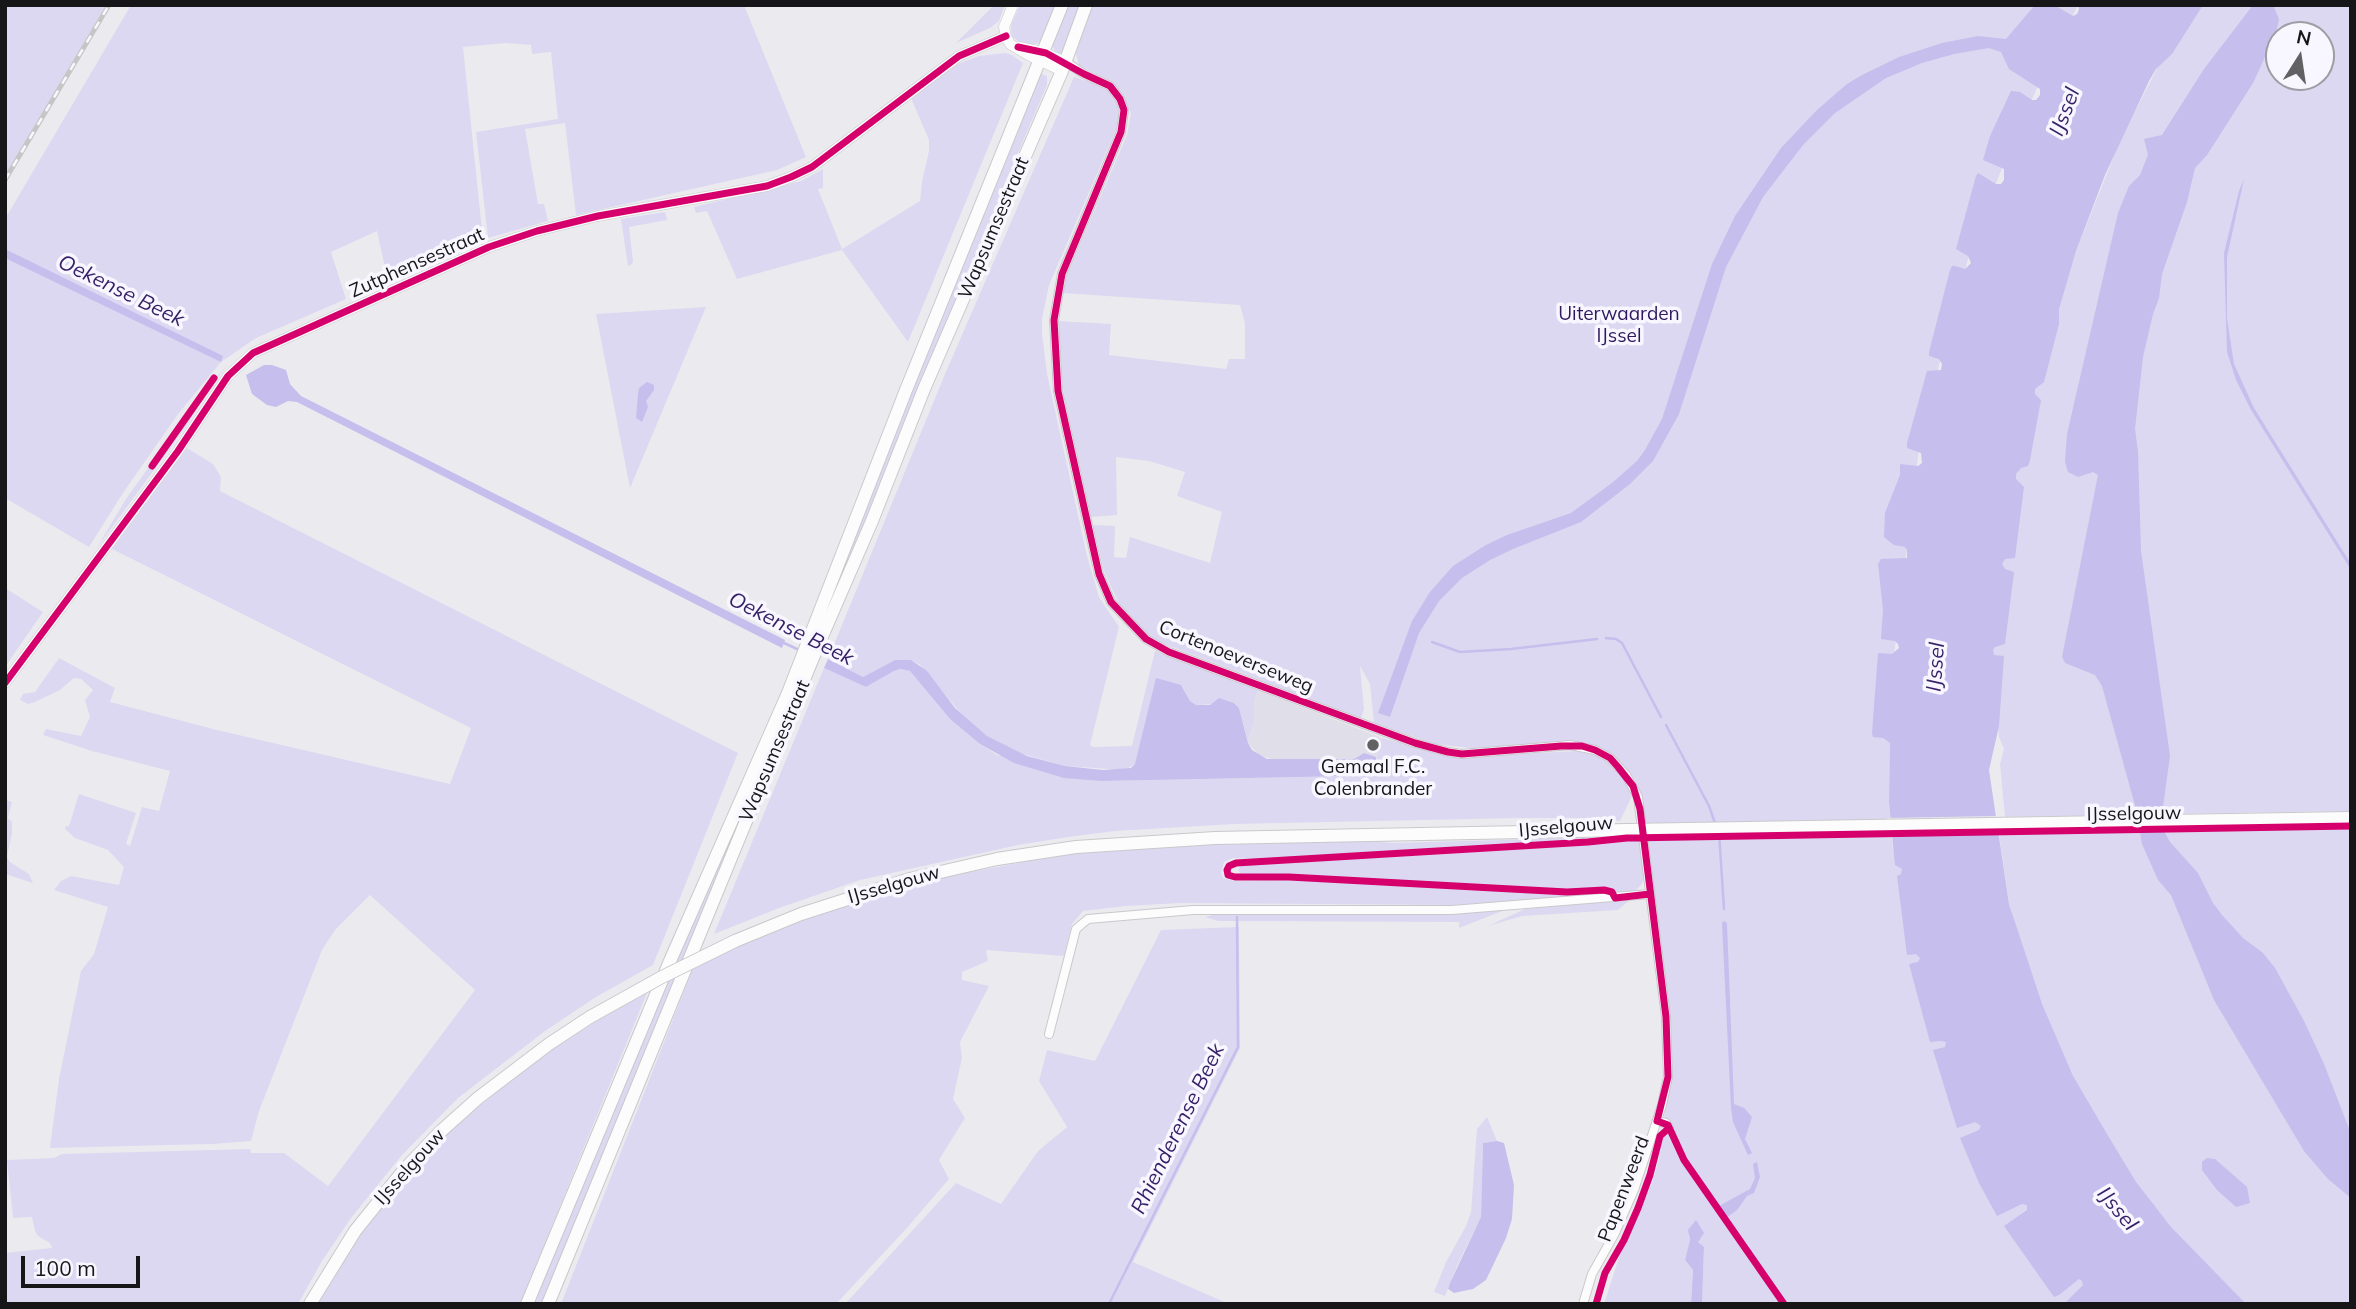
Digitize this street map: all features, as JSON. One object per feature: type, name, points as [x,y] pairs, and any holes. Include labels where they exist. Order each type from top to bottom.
[{"type":"main road","name":"Wapsumsestraat","points":[[813,646],[906,390],[1062,5]]},
{"type":"main road","name":"Wapsumsestraat","points":[[548,1304],[807,660],[872,522],[924,389],[1064,67],[1086,5]]},
{"type":"main road","name":"Wapsumsestraat","points":[[527,1304],[675,949],[807,660]]},
{"type":"main road","name":"IJsselgouw","points":[[310,1304],[355,1231],[404,1170],[440,1132],[516,1068],[590,1017],[662,976],[735,941],[801,914],[910,879],[997,859],[1076,847],[1202,839],[2351,818]]},
{"type":"street","points":[[1006,36],[1004,27],[1013,5]]},
{"type":"street","name":"Cortenoeverseweg","points":[[1006,36],[1010,44],[1105,83],[1115,90],[1123,104],[1121,132],[1062,274],[1054,313],[1058,391],[1099,574],[1111,602],[1146,639],[1169,652],[1415,743],[1462,754],[1570,745],[1595,750],[1610,758],[1626,775],[1638,797],[1668,1041],[1668,1077],[1657,1121],[1634,1190],[1615,1233],[1592,1274],[1583,1304]]},
{"type":"street","name":"Zutphensestraat","points":[[5,683],[178,451],[228,376],[253,353],[489,247],[537,231],[598,216],[767,186],[791,177],[812,167],[959,56],[1006,36]]},
{"type":"street","points":[[1049,1034],[1076,929],[1088,919],[1193,910],[1452,910],[1650,894]]},
{"type":"street","points":[[1657,1121],[1666,1123],[1669,1128]]},
{"type":"shaded area","points":[[1258,690],[1382,738],[1376,760],[1364,753],[1354,759],[1344,760],[1275,760],[1259,755],[1248,743]]},
{"type":"green space","points":[[5,5],[106,5],[5,177]]},
{"type":"green space","points":[[131,5],[744,5],[806,157],[777,170],[576,215],[565,123],[525,129],[538,204],[544,204],[548,221],[488,238],[476,132],[558,119],[551,52],[532,54],[531,45],[506,43],[463,47],[483,240],[388,281],[377,231],[331,252],[346,299],[256,338],[221,362],[178,414],[89,547],[5,498],[5,219]]},
{"type":"green space","points":[[994,5],[1005,5],[999,21],[990,28],[956,43]]},
{"type":"green space","points":[[1020,5],[1060,5],[1039,43],[1023,44],[1012,37],[1011,25]]},
{"type":"green space","points":[[1066,5],[1081,5],[1065,53],[1061,54],[1056,52],[1051,44]]},
{"type":"green space","name":"Uiterwaarden IJssel","points":[[1090,5],[2078,5],[2037,88],[2000,173],[1968,259],[1939,365],[1918,456],[1884,738],[1890,743],[1889,802],[1893,849],[2103,1304],[1702,1304],[1704,1247],[1688,1235],[1690,1240],[1685,1260],[1693,1270],[1691,1304],[1604,1304],[1621,1251],[1652,1183],[1659,1159],[1669,1080],[1660,952],[1641,794],[1634,778],[1623,765],[1609,753],[1593,746],[1578,742],[1550,742],[1479,749],[1435,744],[1374,723],[1370,684],[1360,666],[1364,709],[1361,718],[1159,642],[1145,633],[1118,602],[1104,571],[1093,525],[1115,526],[1114,557],[1126,558],[1130,537],[1210,563],[1222,512],[1177,496],[1185,472],[1149,461],[1116,457],[1117,515],[1091,517],[1064,395],[1056,345],[1057,321],[1111,324],[1109,355],[1226,369],[1229,359],[1245,359],[1245,323],[1240,305],[1062,293],[1066,277],[1127,135],[1131,113],[1122,94],[1109,81],[1079,65],[1076,54]]},
{"type":"green space","points":[[2190,5],[2351,5],[2351,811],[2162,814],[2163,810],[2136,811],[2137,815],[2005,817],[2000,764],[2004,749],[1999,737],[1991,650],[1999,566],[2013,474],[2034,388],[2076,251],[2122,136]]},
{"type":"green space","points":[[1005,53],[1023,63],[908,342],[842,250],[737,279],[707,211],[696,213],[694,207],[801,181],[823,169],[823,188],[818,189],[842,249],[920,201],[929,140],[911,98],[952,67],[979,56]]},
{"type":"green space","points":[[1041,74],[1047,76],[1047,85],[970,265],[814,648],[829,599],[1034,81]]},
{"type":"green space","points":[[1074,77],[1100,85],[1110,92],[1117,101],[1120,115],[1119,123],[1049,285],[1042,319],[1047,374],[1087,556],[1099,597],[1119,627],[1090,745],[1132,746],[1155,651],[1258,690],[1254,702],[1254,722],[1248,742],[1239,708],[1234,703],[1196,705],[1190,701],[1181,685],[1135,764],[1125,770],[1065,766],[1013,751],[987,736],[965,718],[920,665],[911,660],[895,660],[863,677],[828,659],[945,374]]},
{"type":"green space","points":[[665,212],[667,220],[629,227],[633,261],[628,266],[621,219]]},
{"type":"green space","points":[[706,307],[630,488],[596,314]]},
{"type":"green space","points":[[229,363],[96,549],[126,499],[200,395]]},
{"type":"green space","points":[[187,448],[213,464],[221,477],[220,491],[738,753],[653,965],[596,997],[545,1031],[458,1098],[402,1155],[351,1218],[322,1261],[298,1304],[5,1304],[5,1253],[52,1248],[50,1243],[38,1236],[32,1217],[13,1218],[7,1160],[54,1158],[62,1154],[250,1149],[251,1153],[284,1153],[328,1186],[475,990],[370,895],[335,930],[322,950],[259,1111],[251,1141],[50,1148],[59,1079],[81,971],[94,954],[108,907],[54,890],[61,881],[71,876],[119,885],[124,867],[108,850],[75,838],[65,829],[69,826],[79,794],[136,813],[126,844],[130,846],[142,807],[159,811],[170,771],[43,735],[46,729],[81,736],[90,717],[85,700],[93,690],[81,679],[74,678],[60,690],[35,702],[28,704],[20,700],[23,694],[35,692],[59,658],[115,688],[110,702],[217,730],[450,784],[471,728],[112,549]]},
{"type":"green space","points":[[5,588],[43,612],[5,667]]},
{"type":"green space","points":[[806,659],[544,1304],[533,1304],[618,1094]]},
{"type":"green space","points":[[824,668],[866,687],[894,671],[910,671],[950,719],[997,755],[1102,781],[1348,776],[1363,772],[1376,760],[1382,738],[1453,757],[1578,751],[1594,755],[1611,764],[1625,780],[1632,796],[1620,821],[1520,818],[1234,824],[1115,831],[1068,837],[1018,845],[860,880],[714,934]]},
{"type":"green space","points":[[5,800],[12,802],[8,818],[12,822],[12,833],[7,857],[10,862],[29,874],[33,883],[5,874]]},
{"type":"green space","points":[[2351,827],[2351,1304],[2245,1304],[2185,1245],[2135,1183],[2072,1076],[2039,1005],[2009,903],[1999,834]]},
{"type":"green space","points":[[1608,837],[1588,841],[1265,860],[1233,858],[1224,862],[1221,873],[1223,878],[1235,881],[1302,880],[1607,895],[1456,905],[1180,903],[1126,906],[1083,911],[1072,924],[1064,956],[986,950],[988,961],[962,972],[962,980],[989,986],[960,1042],[962,1058],[953,1099],[965,1118],[939,1160],[949,1179],[836,1304],[561,1304],[694,966],[752,940],[827,910],[932,879],[1067,854],[1116,848],[1232,843],[1393,843]]},
{"type":"green space","points":[[1641,840],[1645,876],[1634,892],[1616,894],[1604,888],[1565,889],[1297,875],[1243,875],[1238,871],[1241,865],[1431,855]]},
{"type":"green space","points":[[1631,899],[1618,910],[1522,916],[1488,926],[1525,909]]},
{"type":"green space","points":[[1505,910],[1459,928],[1459,922],[1218,921],[1205,917],[1224,912]]},
{"type":"green space","points":[[1239,927],[1240,1048],[1133,1262],[1229,1304],[845,1304],[956,1183],[1001,1204],[1038,1151],[1067,1127],[1039,1081],[1047,1050],[1095,1061],[1161,930]]},
{"type":"green space","points":[[647,993],[520,1304],[313,1304],[354,1241],[398,1184],[443,1136],[537,1059]]},
{"type":"green space","points":[[1487,1117],[1497,1141],[1483,1143],[1481,1217],[1445,1296],[1434,1292],[1471,1212],[1477,1129]]},
{"type":"water","name":"IJssel","points":[[2035,5],[2054,5],[2073,16],[2077,14],[2078,5],[2203,5],[2172,54],[2156,69],[2149,81],[2105,175],[2076,251],[2059,309],[2059,324],[2044,382],[2035,389],[2035,394],[2041,400],[2030,460],[2028,466],[2021,468],[2016,474],[2016,479],[2024,487],[2015,558],[2005,559],[2002,564],[2005,569],[2014,572],[2005,644],[1993,650],[1994,655],[2004,656],[1999,726],[1989,770],[2009,904],[2042,1004],[2073,1076],[2107,1134],[2136,1182],[2171,1227],[2246,1304],[2064,1304],[2083,1285],[2079,1279],[2054,1297],[2004,1226],[2027,1210],[2027,1205],[2022,1204],[1997,1216],[1979,1183],[1960,1138],[1979,1130],[1981,1126],[1975,1122],[1957,1128],[1933,1050],[1945,1047],[1946,1042],[1930,1042],[1909,964],[1918,962],[1920,958],[1916,954],[1907,955],[1897,876],[1902,869],[1895,865],[1889,802],[1890,743],[1883,738],[1873,737],[1872,733],[1878,653],[1892,654],[1899,648],[1895,641],[1881,639],[1883,610],[1878,564],[1881,559],[1907,558],[1905,547],[1894,545],[1884,537],[1885,513],[1900,475],[1900,464],[1918,466],[1922,463],[1921,453],[1907,448],[1907,443],[1927,371],[1941,370],[1939,359],[1929,356],[1929,352],[1950,270],[1952,266],[1965,269],[1971,263],[1968,256],[1956,249],[1976,176],[1978,173],[1996,184],[2001,184],[2004,180],[2004,169],[1983,160],[1990,136],[2011,91],[2020,92],[2032,100],[2036,100],[2040,95],[2040,89],[2009,69],[2001,52],[1989,48],[1954,54],[1922,63],[1886,78],[1835,113],[1803,145],[1763,197],[1726,267],[1679,414],[1653,461],[1630,484],[1581,522],[1513,549],[1462,578],[1439,601],[1419,633],[1390,717],[1378,713],[1412,621],[1430,592],[1453,566],[1507,535],[1571,513],[1612,483],[1637,461],[1645,450],[1662,419],[1712,264],[1735,216],[1781,148],[1817,110],[1847,84],[1862,75],[1899,57],[1942,43],[1978,36],[2006,39]]},
{"type":"water","points":[[2253,5],[2273,5],[2279,21],[2265,21],[2265,57],[2253,83],[2207,155],[2195,168],[2187,202],[2162,274],[2159,298],[2143,357],[2135,429],[2141,551],[2170,756],[2162,814],[2164,831],[2170,842],[2198,873],[2222,915],[2243,938],[2263,953],[2275,968],[2304,1021],[2351,1134],[2351,1198],[2328,1179],[2304,1151],[2214,1000],[2171,895],[2158,880],[2142,844],[2136,809],[2102,686],[2095,675],[2065,663],[2062,657],[2098,475],[2093,472],[2078,477],[2068,472],[2065,462],[2067,434],[2118,213],[2129,186],[2140,175],[2148,155],[2144,139],[2162,135],[2204,69]]},
{"type":"water","points":[[2244,179],[2227,257],[2227,318],[2234,364],[2254,408],[2351,564],[2351,570],[2250,408],[2236,380],[2227,352],[2224,253]]},
{"type":"water","points":[[5,249],[223,356],[221,362],[5,258]]},
{"type":"water","points":[[264,365],[286,370],[290,384],[301,396],[785,640],[782,648],[297,402],[288,401],[276,407],[267,405],[252,394],[246,375]]},
{"type":"water","points":[[647,382],[654,385],[654,390],[646,401],[648,407],[642,422],[636,418],[638,394],[639,388]]},
{"type":"water","points":[[828,659],[863,677],[895,660],[911,660],[927,671],[955,708],[987,736],[1027,756],[1065,766],[1103,770],[1131,768],[1135,764],[1156,678],[1181,685],[1190,701],[1196,705],[1210,705],[1219,698],[1234,703],[1239,708],[1252,750],[1267,759],[1354,759],[1364,753],[1376,757],[1376,760],[1363,772],[1348,776],[1102,781],[1064,778],[1014,763],[980,744],[950,719],[910,671],[894,671],[866,687],[824,668]]},
{"type":"water","points":[[1724,921],[1727,923],[1734,1104],[1744,1108],[1752,1117],[1745,1139],[1752,1153],[1748,1155],[1733,1122],[1731,1108]]},
{"type":"water","points":[[1483,1143],[1504,1143],[1514,1185],[1512,1219],[1486,1280],[1473,1289],[1454,1293],[1448,1289],[1450,1283],[1481,1217]]},
{"type":"water","points":[[2207,1158],[2215,1159],[2247,1187],[2250,1203],[2236,1207],[2217,1190],[2202,1170],[2202,1162]]},
{"type":"water","points":[[1757,1162],[1760,1177],[1754,1193],[1747,1196],[1737,1210],[1726,1218],[1719,1206],[1750,1189],[1755,1178],[1753,1164]]},
{"type":"water","points":[[1696,1220],[1704,1233],[1698,1242],[1704,1247],[1702,1304],[1691,1304],[1693,1270],[1685,1260],[1690,1240],[1688,1230]]},
{"type":"pier","points":[[2000,816],[2003,834],[1889,835],[1887,818]]},
{"type":"waterway","points":[[1606,638],[1622,643],[1661,717]]},
{"type":"waterway","points":[[1432,642],[1460,652],[1597,639]]},
{"type":"waterway","name":"Oekense Beek","points":[[782,642],[799,650]]},
{"type":"waterway","points":[[1666,725],[1709,806],[1716,826]]},
{"type":"waterway","points":[[1719,832],[1724,909]]},
{"type":"waterway","name":"Rhienderense Beek","points":[[1109,1304],[1238,1047],[1237,917]]},
{"type":"railway","points":[[5,180],[109,5]]},
{"type":"cycle path","points":[[5,683],[178,451],[228,376],[253,353],[489,247],[537,231],[598,216],[767,186],[791,177],[812,167],[959,56],[1006,36]]},
{"type":"cycle path","points":[[1018,47],[1046,53],[1110,86],[1124,110],[1121,132],[1062,274],[1054,320],[1058,391],[1099,574],[1111,602],[1146,639],[1169,652],[1415,743],[1462,754],[1582,746],[1610,758],[1633,786],[1640,809],[1666,1017],[1668,1077],[1657,1121],[1668,1125],[1684,1160],[1784,1304]]},
{"type":"cycle path","points":[[152,466],[214,378]]},
{"type":"cycle path","points":[[1650,894],[1615,898],[1612,892],[1604,890],[1567,892],[1289,877],[1235,877],[1228,875],[1227,870],[1236,863],[1627,838],[2351,826]]},
{"type":"cycle path","name":"Papenweerd","points":[[1596,1304],[1605,1273],[1638,1208],[1660,1136],[1669,1128]]},
{"type":"place","name":"Gemaal F.C. Colenbrander","points":[[1373,745]]}]
